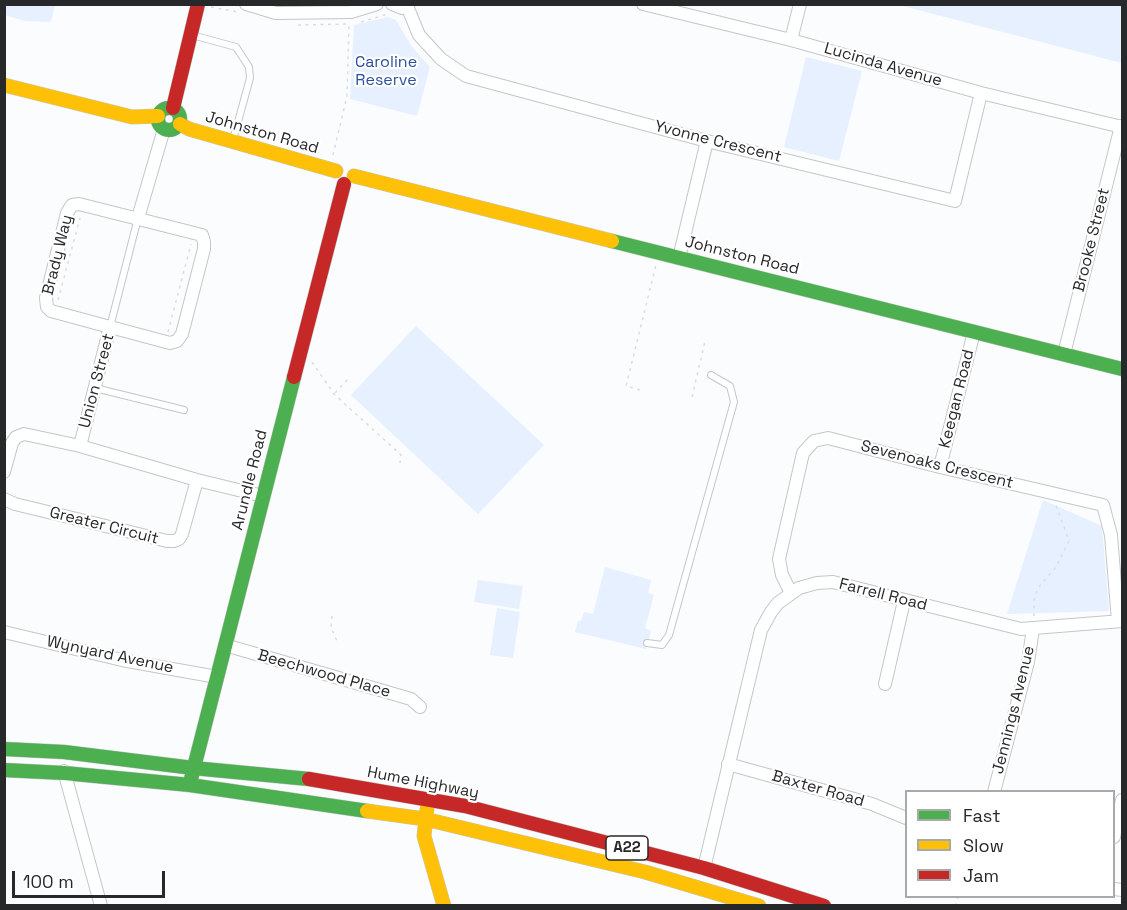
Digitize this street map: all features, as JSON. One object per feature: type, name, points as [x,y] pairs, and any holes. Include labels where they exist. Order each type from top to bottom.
[{"type":"main road","points":[[173,108],[198,5]]},
{"type":"main road","points":[[4,85],[132,117],[158,116]]},
{"type":"main road","points":[[173,108],[181,117],[180,124],[174,129],[164,129],[159,123],[158,116],[163,110],[173,108]]},
{"type":"main road","name":"Johnston Road","points":[[180,124],[232,142],[336,171],[336,178],[659,252],[1122,369]]},
{"type":"main road","name":"Arundle Road","points":[[190,786],[302,347],[349,180]]},
{"type":"main road","name":"Hume Highway","points":[[4,749],[64,752],[313,780],[428,799],[704,868],[824,906]]},
{"type":"main road","name":"A22","points":[[4,770],[64,773],[190,786],[425,819],[645,872],[759,906]]},
{"type":"main road","points":[[428,799],[424,836],[444,906]]},
{"type":"street","points":[[246,4],[276,13],[351,12],[377,4]]},
{"type":"street","points":[[392,4],[398,7],[408,5]]},
{"type":"street","name":"Lucinda Avenue","points":[[643,4],[791,40],[981,93],[1122,127]]},
{"type":"street","points":[[791,40],[800,4]]},
{"type":"street","name":"Yvonne Crescent","points":[[408,5],[419,35],[441,58],[466,76],[707,141],[955,201],[981,93]]},
{"type":"street","name":"Brooke Street","points":[[1064,354],[1122,127]]},
{"type":"street","points":[[164,129],[138,218],[194,232],[202,236],[204,242],[182,334],[177,341],[166,342]]},
{"type":"street","points":[[679,258],[707,141]]},
{"type":"street","name":"Brady Way","points":[[110,327],[55,313],[47,307],[46,298],[67,213],[72,205],[83,204],[138,218]]},
{"type":"street","name":"Union Street","points":[[80,446],[110,327],[166,342]]},
{"type":"street","name":"Keegan Road","points":[[940,467],[974,332]]},
{"type":"street","points":[[4,472],[12,443],[24,434],[80,446],[197,480],[263,496]]},
{"type":"street","name":"Sevenoaks Crescent","points":[[791,593],[782,575],[778,559],[803,453],[818,439],[828,438],[1103,505],[1111,535],[1120,621]]},
{"type":"street","name":"Greater Circuit","points":[[4,499],[174,541],[182,534],[197,480]]},
{"type":"street","name":"Farrell Road","points":[[704,868],[761,630],[771,612],[783,598],[791,593],[807,585],[833,582],[1010,627],[1033,629],[1120,621]]},
{"type":"street","points":[[885,684],[904,601]]},
{"type":"street","name":"Jennings Avenue","points":[[995,790],[1028,662],[1033,629]]},
{"type":"street","name":"Wynyard Avenue","points":[[4,632],[122,660],[217,677]]},
{"type":"street","name":"Beechwood Place","points":[[225,645],[411,699],[420,707]]},
{"type":"street","points":[[64,752],[64,773],[101,906]]},
{"type":"street","name":"Baxter Road","points":[[728,764],[872,804],[905,818]]},
{"type":"street","points":[[1115,829],[1122,800]]},
{"type":"lane","points":[[191,34],[236,47],[249,66],[250,78],[232,142]]},
{"type":"lane","points":[[110,327],[138,218]]},
{"type":"lane","points":[[647,643],[662,645],[669,635],[734,402],[730,386],[711,375]]},
{"type":"lane","points":[[95,388],[184,410]]},
{"type":"path","points":[[210,13],[212,4]]},
{"type":"path","points":[[333,155],[347,96],[350,24]]},
{"type":"path","points":[[55,313],[83,204]]},
{"type":"path","points":[[166,342],[194,232]]},
{"type":"path","points":[[640,390],[626,386],[659,252]]},
{"type":"path","points":[[692,397],[705,341]]},
{"type":"path","points":[[302,347],[334,394],[401,455],[400,463]]},
{"type":"path","points":[[334,394],[348,379]]},
{"type":"path","points":[[1033,629],[1034,600],[1038,588],[1056,567],[1069,541],[1051,493]]},
{"type":"path","points":[[332,616],[332,627],[337,641]]},
{"type":"green space","points":[[4,5],[55,5],[51,22],[25,21],[5,15]]},
{"type":"green space","points":[[899,5],[1122,5],[1122,63]]},
{"type":"green space","name":"Caroline Reserve","points":[[388,17],[396,20],[412,47],[430,67],[417,116],[350,99],[354,25]]},
{"type":"green space","points":[[806,57],[862,71],[839,161],[784,147]]},
{"type":"green space","points":[[416,326],[544,445],[478,514],[351,395]]},
{"type":"green space","points":[[1043,500],[1102,526],[1109,611],[1007,614]]},
{"type":"green space","points":[[605,567],[651,580],[648,593],[654,595],[645,628],[651,631],[646,649],[575,632],[584,612],[593,614]]},
{"type":"green space","points":[[478,580],[523,586],[519,609],[474,602]]},
{"type":"green space","points":[[497,608],[520,612],[513,658],[490,655]]},
{"type":"traffic: fast","points":[[165,108],[173,108],[180,115],[180,119],[180,123],[173,130],[165,130],[158,123],[158,115],[165,108]]},
{"type":"traffic: fast","points":[[612,241],[1122,369]]},
{"type":"traffic: fast","points":[[191,779],[294,377]]},
{"type":"traffic: fast","points":[[4,749],[64,752],[309,779]]},
{"type":"traffic: fast","points":[[4,770],[64,773],[190,785],[367,811]]},
{"type":"traffic: slow","points":[[4,85],[132,117],[158,116]]},
{"type":"traffic: slow","points":[[180,124],[189,129],[336,171]]},
{"type":"traffic: slow","points":[[354,176],[612,241]]},
{"type":"traffic: slow","points":[[427,809],[424,836],[444,906]]},
{"type":"traffic: slow","points":[[367,811],[425,819],[645,872],[759,906]]},
{"type":"traffic: jam","points":[[173,108],[198,4]]},
{"type":"traffic: jam","points":[[294,377],[344,184]]},
{"type":"traffic: jam","points":[[309,779],[465,806],[704,868],[824,906]]}]
